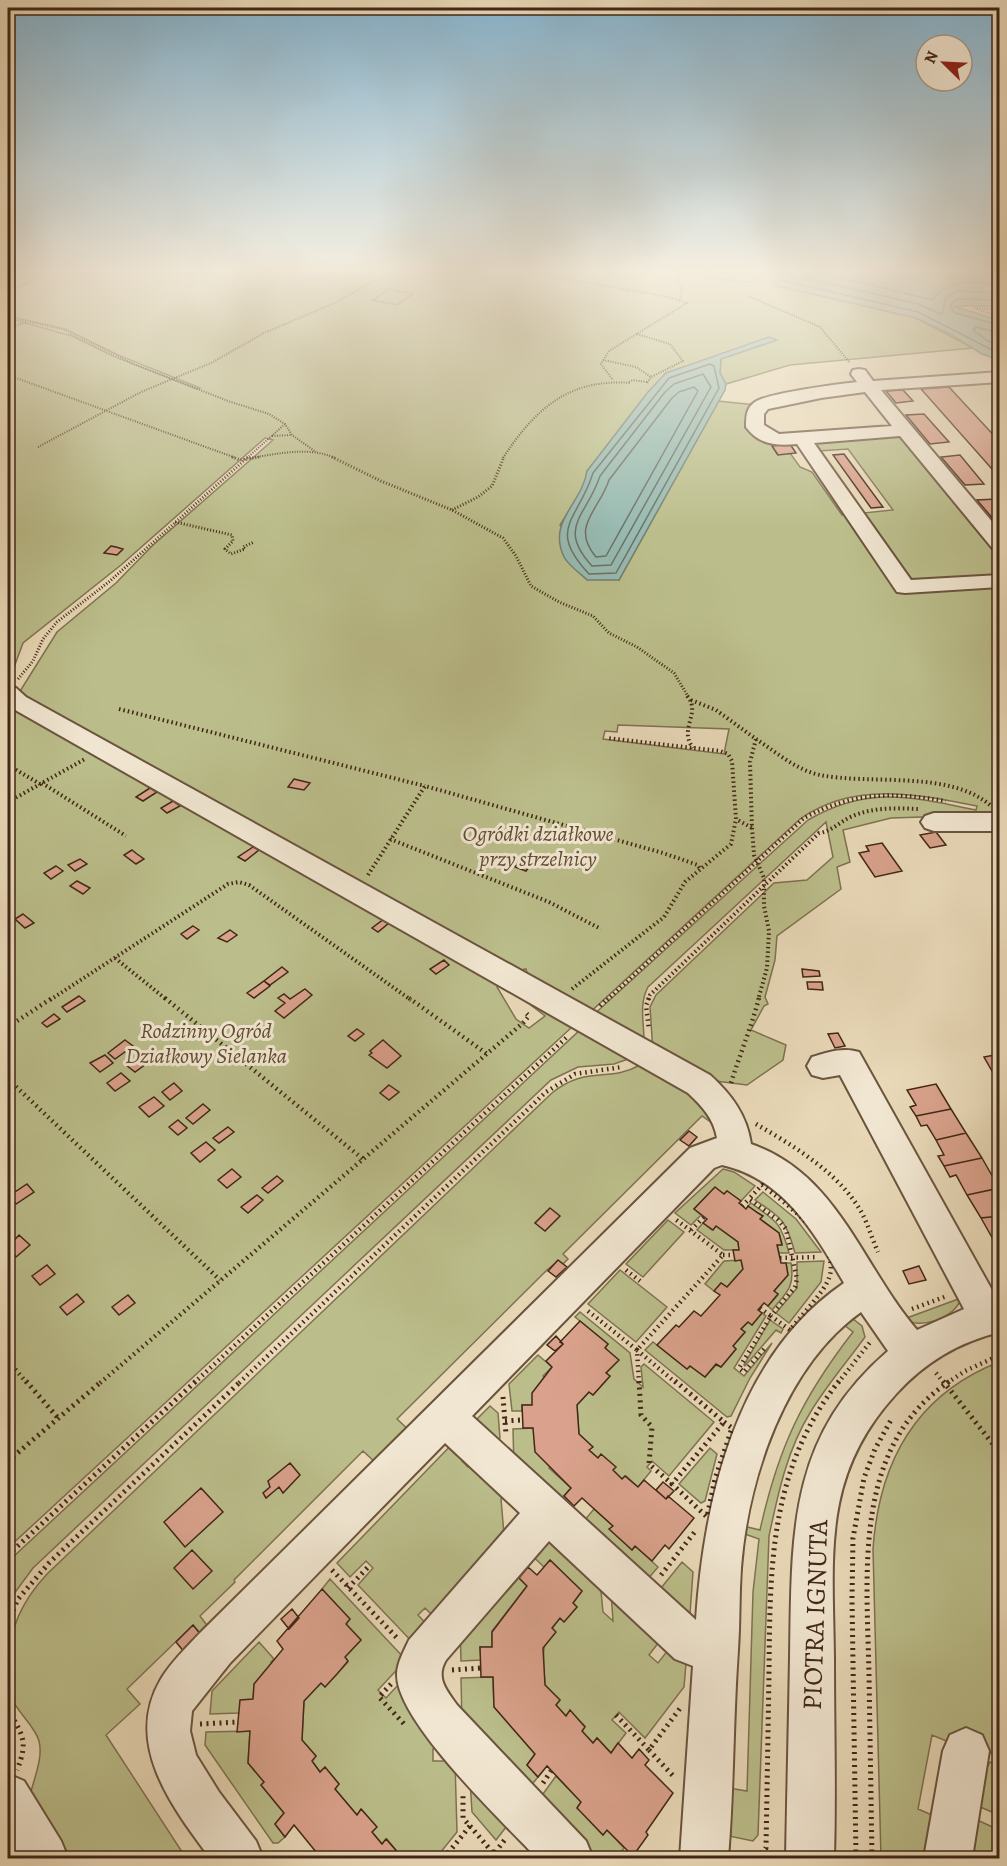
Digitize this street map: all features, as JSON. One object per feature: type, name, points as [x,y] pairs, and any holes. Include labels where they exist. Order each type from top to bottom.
[{"type":"street","points":[[905,430],[777,440],[766,436],[755,427],[754,403],[864,379],[996,381]]},
{"type":"street","points":[[864,379],[999,545]]},
{"type":"street","points":[[802,438],[905,587],[999,581]]},
{"type":"street","points":[[11,688],[18,702],[699,1084],[720,1103],[735,1137],[735,1154]]},
{"type":"street","points":[[930,816],[993,817]]},
{"type":"street","points":[[823,1066],[848,1061],[996,1329]]},
{"type":"street","points":[[239,1858],[192,1791],[171,1753],[167,1728],[170,1711],[187,1680],[215,1648],[702,1158],[721,1151],[748,1157],[770,1169],[800,1192],[825,1219],[888,1323],[930,1368]]},
{"type":"street","points":[[704,1858],[720,1566],[727,1520],[751,1432],[791,1359],[827,1317],[866,1288]]},
{"type":"street","name":"PIOTRA IGNUTA","points":[[810,1858],[812,1562],[818,1503],[831,1460],[855,1416],[871,1393],[930,1368],[956,1329],[996,1329]]},
{"type":"street","points":[[446,1417],[690,1644],[717,1648]]},
{"type":"street","points":[[547,1512],[436,1639],[436,1666],[420,1686],[423,1696],[441,1721],[569,1858]]},
{"type":"street","points":[[948,1858],[966,1751]]},
{"type":"street","points":[[10,1788],[44,1858]]},
{"type":"path","points":[[117,356],[228,401],[269,414],[285,424],[292,435],[318,453],[452,510],[503,538],[516,556],[531,586],[559,602],[593,616],[609,633],[637,646],[674,673],[682,682],[683,691],[691,700],[716,710],[803,771],[821,776],[905,781],[972,793],[990,803],[993,817]]},
{"type":"path","points":[[38,447],[104,411],[223,356]]},
{"type":"path","points":[[606,356],[601,364],[614,380]]},
{"type":"path","points":[[452,510],[491,488],[502,459],[536,413],[579,388],[614,380],[647,383],[651,377],[683,361],[682,356]]},
{"type":"path","points":[[845,356],[864,379]]},
{"type":"path","points":[[603,360],[636,367],[651,377]]},
{"type":"path","points":[[8,375],[243,461],[277,453],[318,453]]},
{"type":"path","points":[[11,688],[33,661],[43,639],[57,622],[110,581],[285,424]]},
{"type":"path","points":[[271,436],[292,435]]},
{"type":"path","points":[[184,510],[188,511]]},
{"type":"path","points":[[175,522],[193,529],[206,528],[232,535],[233,541],[225,549],[231,554],[243,551],[245,549],[242,547],[254,542]]},
{"type":"path","points":[[691,700],[692,720],[686,732],[687,740],[693,748]]},
{"type":"path","points":[[119,710],[425,786],[663,853],[698,865],[700,869]]},
{"type":"path","points":[[583,982],[664,917],[685,882],[731,844],[736,819],[732,761],[728,754],[720,751],[607,738]]},
{"type":"path","points":[[720,1103],[726,1095],[741,1050],[749,1035],[766,968],[769,931],[764,906],[764,878],[757,862],[752,828],[750,762],[756,739]]},
{"type":"path","points":[[8,802],[87,759]]},
{"type":"path","points":[[8,765],[126,836]]},
{"type":"path","points":[[367,876],[425,786]]},
{"type":"path","points":[[8,1555],[804,818],[846,799],[864,796],[904,795],[956,803]]},
{"type":"path","points":[[8,1622],[18,1599],[49,1563],[546,1092],[568,1076],[627,1065],[644,1055],[651,1041],[646,1006],[650,994],[819,833],[829,833],[850,817],[868,811],[930,816]]},
{"type":"path","points":[[736,819],[752,828]]},
{"type":"path","points":[[390,839],[549,902],[602,929]]},
{"type":"path","points":[[8,1026],[228,884],[244,883],[487,1054]]},
{"type":"path","points":[[115,958],[363,1160]]},
{"type":"path","points":[[8,1461],[523,1023],[529,1016],[513,999],[509,991],[515,982]]},
{"type":"path","points":[[8,1079],[220,1280]]},
{"type":"path","points":[[742,1206],[762,1185],[802,1217],[829,1257],[831,1270],[829,1279],[786,1335]]},
{"type":"path","points":[[749,1199],[778,1220],[786,1229],[796,1279],[795,1287],[771,1316],[739,1368],[744,1372],[768,1345]]},
{"type":"path","points":[[668,1214],[723,1255],[734,1255]]},
{"type":"path","points":[[691,1230],[704,1217]]},
{"type":"path","points":[[579,1304],[637,1350],[732,1428],[715,1479],[707,1516],[649,1464],[652,1427],[641,1415],[637,1350],[723,1255]]},
{"type":"path","points":[[780,1258],[803,1257]]},
{"type":"path","points":[[619,1264],[640,1281]]},
{"type":"path","points":[[909,1310],[951,1294]]},
{"type":"path","points":[[760,1308],[790,1330]]},
{"type":"path","points":[[872,1858],[868,1529],[873,1494],[891,1446],[906,1422],[996,1329]]},
{"type":"path","points":[[8,1361],[58,1418]]},
{"type":"path","points":[[930,1368],[986,1432],[999,1453]]},
{"type":"path","points":[[503,1393],[508,1475]]},
{"type":"path","points":[[856,1858],[851,1550],[858,1495],[868,1465],[892,1417]]},
{"type":"path","points":[[505,1421],[522,1420]]},
{"type":"path","points":[[672,1485],[724,1422]]},
{"type":"path","points":[[327,1565],[348,1588],[436,1666],[481,1668]]},
{"type":"path","points":[[348,1588],[370,1565]]},
{"type":"path","points":[[8,1709],[25,1738],[26,1748],[10,1788]]},
{"type":"path","points":[[195,1715],[194,1729],[238,1722]]},
{"type":"path","points":[[466,1748],[462,1754],[463,1818],[494,1854],[526,1812]]},
{"type":"path","points":[[444,1858],[470,1826]]},
{"type":"green space","name":"Ogródki działkowe przy strzelnicy","points":[[8,356],[113,356],[197,389],[200,388],[121,356],[886,356],[790,365],[726,384],[720,373],[721,359],[666,373],[587,471],[585,485],[560,525],[619,580],[718,401],[756,405],[777,454],[790,453],[800,467],[812,472],[842,515],[849,514],[899,589],[999,584],[999,810],[985,815],[891,818],[843,830],[850,862],[837,867],[841,889],[777,936],[775,960],[765,997],[768,1004],[764,1006],[751,1030],[786,1045],[783,1060],[747,1085],[715,1081],[653,1052],[650,1007],[656,995],[774,883],[807,880],[833,857],[826,822],[648,987],[643,1001],[644,1046],[591,1017],[808,820],[830,809],[871,798],[910,798],[976,810],[977,806],[931,798],[886,794],[842,799],[821,807],[800,819],[587,1015],[530,984],[526,969],[512,972],[17,696],[57,632],[116,583],[152,546],[273,440],[265,438],[121,565],[23,643],[13,670],[8,674]],"holes":[[[618,725],[729,729],[724,754],[603,739],[605,731],[617,732]]]},
{"type":"green space","points":[[894,433],[907,438],[999,553],[999,576],[909,580],[863,513],[893,510],[848,449],[818,451],[811,442]]},
{"type":"green space","name":"Rodzinny Ogród Działkowy Sielanka","points":[[8,703],[500,984],[497,987],[516,1019],[529,1028],[545,1016],[519,996],[572,1027],[8,1548]]},
{"type":"green space","points":[[580,1030],[634,1057],[614,1064],[578,1067],[551,1080],[33,1568],[8,1602],[8,1562]]},
{"type":"green space","points":[[640,1065],[694,1089],[716,1126],[702,1116],[563,1254],[568,1259],[563,1264],[558,1261],[547,1270],[397,1419],[411,1432],[378,1465],[363,1451],[234,1580],[235,1582],[200,1616],[212,1632],[202,1636],[193,1625],[127,1689],[140,1704],[106,1735],[186,1858],[74,1858],[37,1821],[28,1804],[39,1764],[39,1741],[10,1695],[8,1668],[14,1629],[30,1595],[47,1574],[552,1093],[576,1079],[618,1073]]},
{"type":"green space","points":[[723,1169],[734,1172],[755,1186],[741,1201],[727,1191],[724,1194],[715,1188],[694,1209],[701,1215],[691,1225],[675,1213]]},
{"type":"green space","points":[[763,1192],[796,1219],[821,1252],[795,1253],[789,1233],[782,1221],[755,1200]]},
{"type":"green space","points":[[751,1203],[780,1228],[789,1253],[779,1253],[777,1245],[782,1244],[779,1233],[760,1219],[762,1216],[748,1206]]},
{"type":"green space","points":[[668,1220],[684,1232],[643,1277],[626,1264]]},
{"type":"green space","points":[[703,1223],[712,1230],[716,1226],[738,1242],[739,1250],[724,1250],[697,1230]]},
{"type":"green space","points":[[741,1260],[743,1269],[727,1287],[721,1283],[714,1291],[705,1284],[724,1261]]},
{"type":"green space","points":[[824,1261],[821,1282],[789,1323],[776,1313],[797,1288],[797,1262]]},
{"type":"green space","points":[[786,1263],[791,1263],[791,1284],[786,1294],[772,1310],[768,1306],[778,1295],[774,1291],[788,1275]]},
{"type":"green space","points":[[620,1270],[667,1307],[636,1342],[588,1304]]},
{"type":"green space","points":[[961,1298],[952,1311],[937,1320],[919,1323],[904,1319]]},
{"type":"green space","points":[[580,1312],[630,1353],[634,1379],[643,1387],[641,1367],[644,1364],[714,1422],[669,1476],[652,1461],[647,1467],[651,1471],[638,1487],[626,1476],[622,1479],[589,1450],[592,1447],[579,1434],[577,1405],[589,1392],[593,1395],[610,1376],[606,1373],[618,1360],[605,1348],[608,1344],[575,1317]]},
{"type":"green space","points":[[762,1313],[766,1316],[734,1368],[744,1376],[772,1343],[750,1378],[731,1416],[727,1417],[645,1350],[653,1342],[687,1369],[690,1366],[705,1377],[716,1365],[721,1367],[736,1349],[733,1346],[745,1332],[741,1329],[748,1322],[752,1325]]},
{"type":"green space","points":[[848,1315],[862,1326],[865,1337],[823,1393],[802,1427],[784,1473],[769,1536],[758,1835],[753,1841],[719,1834],[729,1788],[747,1791],[753,1592],[759,1539],[742,1533],[743,1526],[760,1530],[775,1474],[794,1426],[819,1380],[853,1332],[839,1321]]},
{"type":"green space","points":[[770,1320],[783,1329],[781,1333],[776,1330],[745,1366],[744,1365]]},
{"type":"green space","points":[[538,1355],[552,1367],[543,1376],[545,1378],[532,1405],[522,1405],[522,1411],[512,1411],[509,1384]]},
{"type":"green space","points":[[999,1362],[999,1755],[956,1745],[932,1735],[918,1809],[946,1821],[940,1858],[881,1858],[873,1549],[883,1488],[893,1460],[907,1435],[924,1413],[945,1393],[970,1376]]},
{"type":"green space","points":[[490,1406],[498,1413],[500,1438],[491,1448],[468,1428]]},
{"type":"green space","points":[[533,1428],[549,1468],[571,1488],[564,1496],[574,1506],[565,1517],[514,1469],[513,1429]]},
{"type":"green space","points":[[458,1438],[472,1451],[462,1461],[468,1467],[479,1457],[505,1481],[504,1498],[501,1499],[505,1546],[439,1622],[425,1608],[418,1615],[432,1630],[417,1647],[358,1585],[373,1568],[366,1561],[350,1577],[337,1563]]},
{"type":"green space","points":[[710,1448],[717,1454],[705,1501],[701,1503],[679,1484]]},
{"type":"green space","points":[[594,1509],[613,1526],[610,1529],[632,1550],[635,1546],[658,1567],[641,1587],[578,1528]]},
{"type":"green space","points":[[549,1523],[599,1570],[603,1612],[613,1621],[611,1592],[666,1633],[649,1655],[658,1663],[675,1641],[687,1652],[684,1687],[645,1738],[619,1712],[612,1720],[626,1733],[611,1753],[597,1738],[593,1743],[582,1731],[585,1726],[570,1711],[566,1716],[556,1705],[560,1700],[545,1685],[543,1657],[545,1642],[560,1618],[564,1622],[577,1607],[573,1603],[582,1591],[550,1560],[544,1567],[525,1549]]},
{"type":"green space","points":[[518,1558],[528,1567],[519,1578],[527,1586],[492,1631],[492,1647],[480,1647],[481,1660],[461,1661],[460,1623]]},
{"type":"green space","points":[[682,1562],[693,1572],[689,1627],[653,1598]]},
{"type":"green space","points":[[330,1579],[406,1660],[378,1690],[386,1698],[398,1685],[456,1747],[433,1749],[433,1761],[455,1761],[457,1832],[436,1858],[400,1858],[401,1856],[387,1839],[382,1844],[372,1832],[376,1827],[362,1810],[357,1815],[335,1789],[339,1784],[325,1767],[320,1772],[312,1761],[316,1756],[302,1740],[304,1701],[321,1683],[325,1687],[348,1662],[345,1657],[361,1640],[346,1624],[350,1619],[322,1589]]},
{"type":"green space","points":[[259,1642],[274,1659],[271,1662],[273,1664],[254,1684],[253,1699],[239,1713],[210,1714],[212,1691]]},
{"type":"green space","points":[[493,1677],[494,1707],[535,1754],[527,1765],[538,1777],[524,1794],[462,1726],[461,1678]]},
{"type":"green space","points":[[250,1731],[248,1763],[264,1782],[261,1785],[284,1813],[275,1824],[285,1837],[278,1843],[273,1843],[205,1745],[206,1732]]},
{"type":"green space","points":[[990,1762],[999,1766],[999,1815],[971,1803],[973,1793]]},
{"type":"green space","points":[[556,1776],[581,1802],[577,1808],[607,1830],[624,1848],[617,1858],[585,1858],[535,1805]]},
{"type":"green space","points":[[470,1780],[517,1813],[496,1840],[472,1812]]},
{"type":"green space","points":[[973,1818],[999,1830],[999,1858],[967,1858]]},
{"type":"water","points":[[714,356],[730,356],[721,359],[720,373],[726,384],[725,390],[619,580],[587,580],[564,557],[560,544],[562,523],[584,483],[587,471],[648,392],[666,373]]},
{"type":"building","points":[[949,387],[1000,442],[1000,478],[921,389]]},
{"type":"building","points":[[903,390],[913,401],[896,403],[886,391]]},
{"type":"building","points":[[924,414],[949,442],[930,444],[906,415]]},
{"type":"building","points":[[790,444],[796,453],[778,455],[772,446]]},
{"type":"building","points":[[844,454],[883,507],[871,508],[833,455]]},
{"type":"building","points":[[960,455],[984,484],[965,485],[941,457]]},
{"type":"building","points":[[997,499],[1000,501],[999,526],[977,500]]},
{"type":"building","points":[[111,546],[123,549],[117,555],[104,553]]},
{"type":"building","points":[[294,779],[310,783],[304,790],[288,787]]},
{"type":"building","points":[[150,788],[157,792],[143,801],[136,797]]},
{"type":"building","points":[[173,801],[180,806],[167,813],[161,808]]},
{"type":"building","points":[[936,832],[946,845],[930,848],[920,835]]},
{"type":"building","points":[[882,843],[902,871],[875,877],[859,853],[869,851],[866,846]]},
{"type":"building","points":[[253,847],[259,850],[245,861],[238,857]]},
{"type":"building","points":[[132,850],[144,859],[136,864],[124,855]]},
{"type":"building","points":[[80,859],[87,864],[75,871],[68,865]]},
{"type":"building","points":[[521,859],[532,863],[526,871],[515,867]]},
{"type":"building","points":[[56,866],[63,871],[51,879],[44,873]]},
{"type":"building","points":[[77,881],[90,888],[83,894],[70,886]]},
{"type":"building","points":[[23,914],[34,923],[25,928],[15,919]]},
{"type":"building","points":[[384,919],[389,923],[378,932],[372,928]]},
{"type":"building","points":[[193,926],[199,930],[187,939],[181,934]]},
{"type":"building","points":[[230,930],[237,935],[227,942],[218,938]]},
{"type":"building","points":[[444,960],[449,965],[436,974],[430,969]]},
{"type":"building","points":[[282,967],[288,972],[270,985],[264,981]]},
{"type":"building","points":[[802,969],[819,971],[820,976],[803,977]]},
{"type":"building","points":[[264,981],[270,986],[254,998],[247,993]]},
{"type":"building","points":[[807,982],[822,982],[823,990],[808,989]]},
{"type":"building","points":[[305,989],[312,995],[284,1018],[275,1011],[285,1003],[278,998],[284,994],[290,999]]},
{"type":"building","points":[[79,996],[85,1001],[67,1012],[62,1007]]},
{"type":"building","points":[[54,1014],[60,1019],[47,1027],[42,1023]]},
{"type":"building","points":[[357,1029],[364,1034],[355,1041],[348,1036]]},
{"type":"building","points":[[838,1033],[845,1046],[835,1048],[828,1034]]},
{"type":"building","points":[[125,1040],[133,1046],[115,1059],[108,1053]]},
{"type":"building","points":[[383,1040],[401,1056],[387,1068],[369,1055],[372,1053],[370,1051]]},
{"type":"building","points":[[1000,1054],[1000,1085],[984,1057]]},
{"type":"building","points":[[105,1055],[113,1063],[100,1072],[90,1063]]},
{"type":"building","points":[[137,1057],[146,1064],[135,1072],[126,1065]]},
{"type":"building","points":[[121,1073],[130,1081],[115,1091],[107,1083]]},
{"type":"building","points":[[174,1083],[182,1091],[170,1100],[162,1092]]},
{"type":"building","points":[[936,1084],[951,1109],[916,1116],[910,1107],[916,1105],[907,1090]]},
{"type":"building","points":[[389,1085],[399,1092],[389,1100],[380,1093]]},
{"type":"building","points":[[154,1097],[164,1106],[149,1117],[139,1107]]},
{"type":"building","points":[[203,1104],[210,1110],[193,1124],[186,1118]]},
{"type":"building","points":[[951,1109],[966,1133],[936,1140],[927,1125],[921,1126],[916,1116]]},
{"type":"building","points":[[178,1120],[187,1128],[178,1135],[169,1127]]},
{"type":"building","points":[[228,1127],[234,1132],[219,1143],[213,1138]]},
{"type":"building","points":[[689,1131],[697,1137],[689,1146],[680,1140]]},
{"type":"building","points":[[966,1133],[982,1158],[944,1166],[938,1156],[944,1155],[936,1140]]},
{"type":"building","points":[[206,1142],[215,1150],[200,1162],[191,1153]]},
{"type":"building","points":[[982,1158],[999,1188],[967,1195],[956,1175],[950,1177],[944,1166]]},
{"type":"building","points":[[232,1169],[241,1177],[227,1188],[218,1180]]},
{"type":"building","points":[[277,1176],[283,1181],[268,1193],[262,1188]]},
{"type":"building","points":[[27,1184],[34,1192],[16,1204],[9,1196]]},
{"type":"building","points":[[715,1187],[724,1194],[727,1191],[730,1193],[741,1201],[739,1203],[746,1209],[748,1206],[763,1216],[760,1219],[779,1233],[782,1245],[777,1245],[781,1263],[786,1263],[788,1275],[774,1291],[778,1294],[768,1306],[764,1303],[758,1310],[762,1313],[752,1325],[748,1322],[741,1329],[745,1332],[733,1346],[736,1349],[721,1367],[716,1364],[705,1377],[690,1366],[687,1369],[657,1345],[676,1325],[679,1327],[694,1311],[701,1316],[720,1295],[714,1291],[721,1283],[727,1287],[743,1269],[741,1260],[735,1261],[733,1250],[739,1250],[738,1242],[716,1226],[713,1230],[703,1223],[707,1219],[694,1209]]},
{"type":"building","points":[[1000,1188],[1000,1216],[981,1218],[967,1195]]},
{"type":"building","points":[[257,1195],[263,1200],[248,1213],[241,1207]]},
{"type":"building","points":[[550,1208],[560,1216],[545,1231],[535,1223]]},
{"type":"building","points":[[1000,1216],[1000,1248],[998,1248],[981,1218]]},
{"type":"building","points":[[19,1235],[30,1245],[16,1257],[8,1247]]},
{"type":"building","points":[[558,1260],[567,1267],[556,1277],[548,1271]]},
{"type":"building","points":[[47,1265],[55,1274],[40,1285],[32,1276]]},
{"type":"building","points":[[919,1266],[926,1280],[909,1284],[903,1271]]},
{"type":"building","points":[[77,1294],[84,1302],[67,1315],[60,1307]]},
{"type":"building","points":[[128,1295],[135,1303],[119,1315],[112,1307]]},
{"type":"building","points":[[580,1321],[608,1344],[605,1348],[619,1360],[606,1373],[610,1376],[593,1395],[589,1392],[577,1405],[579,1434],[593,1447],[589,1450],[598,1458],[601,1454],[616,1467],[613,1470],[622,1479],[625,1476],[638,1487],[644,1480],[666,1499],[668,1496],[694,1518],[669,1549],[665,1545],[652,1561],[635,1546],[632,1550],[609,1529],[613,1526],[582,1498],[574,1506],[564,1496],[571,1488],[535,1452],[533,1428],[523,1428],[522,1405],[532,1405],[532,1393],[552,1367],[546,1361],[563,1344],[560,1342]]},
{"type":"building","points":[[556,1336],[563,1344],[555,1351],[547,1345]]},
{"type":"building","points":[[290,1463],[300,1475],[283,1493],[279,1487],[266,1498],[263,1493],[270,1487],[268,1481]]},
{"type":"building","points":[[663,1482],[674,1491],[666,1499],[656,1490]]},
{"type":"building","points":[[201,1488],[223,1512],[185,1547],[164,1522]]},
{"type":"building","points":[[192,1550],[212,1571],[193,1589],[174,1568]]},
{"type":"building","points":[[550,1560],[582,1591],[573,1603],[577,1607],[564,1622],[560,1618],[552,1628],[556,1632],[543,1648],[545,1685],[560,1700],[556,1705],[566,1716],[570,1710],[585,1727],[582,1731],[593,1743],[597,1738],[611,1753],[618,1743],[632,1758],[639,1749],[649,1760],[645,1765],[673,1793],[646,1832],[648,1835],[633,1856],[607,1830],[603,1835],[577,1808],[581,1802],[547,1766],[538,1777],[527,1765],[535,1754],[494,1707],[493,1677],[481,1677],[480,1647],[492,1647],[492,1632],[527,1586],[519,1578],[528,1567],[537,1575]]},
{"type":"building","points":[[322,1589],[350,1619],[346,1624],[361,1640],[345,1657],[348,1661],[325,1687],[321,1683],[304,1701],[302,1740],[316,1756],[312,1761],[320,1772],[325,1767],[339,1784],[335,1789],[357,1815],[361,1809],[377,1827],[372,1832],[382,1844],[386,1839],[401,1856],[400,1858],[321,1858],[294,1825],[285,1837],[275,1824],[284,1813],[261,1785],[264,1782],[248,1763],[250,1731],[237,1732],[240,1700],[253,1699],[254,1684],[283,1649],[277,1641]]},
{"type":"building","points":[[292,1609],[299,1618],[289,1629],[281,1619]]},
{"type":"building","points":[[193,1625],[202,1636],[185,1653],[176,1642]]}]
